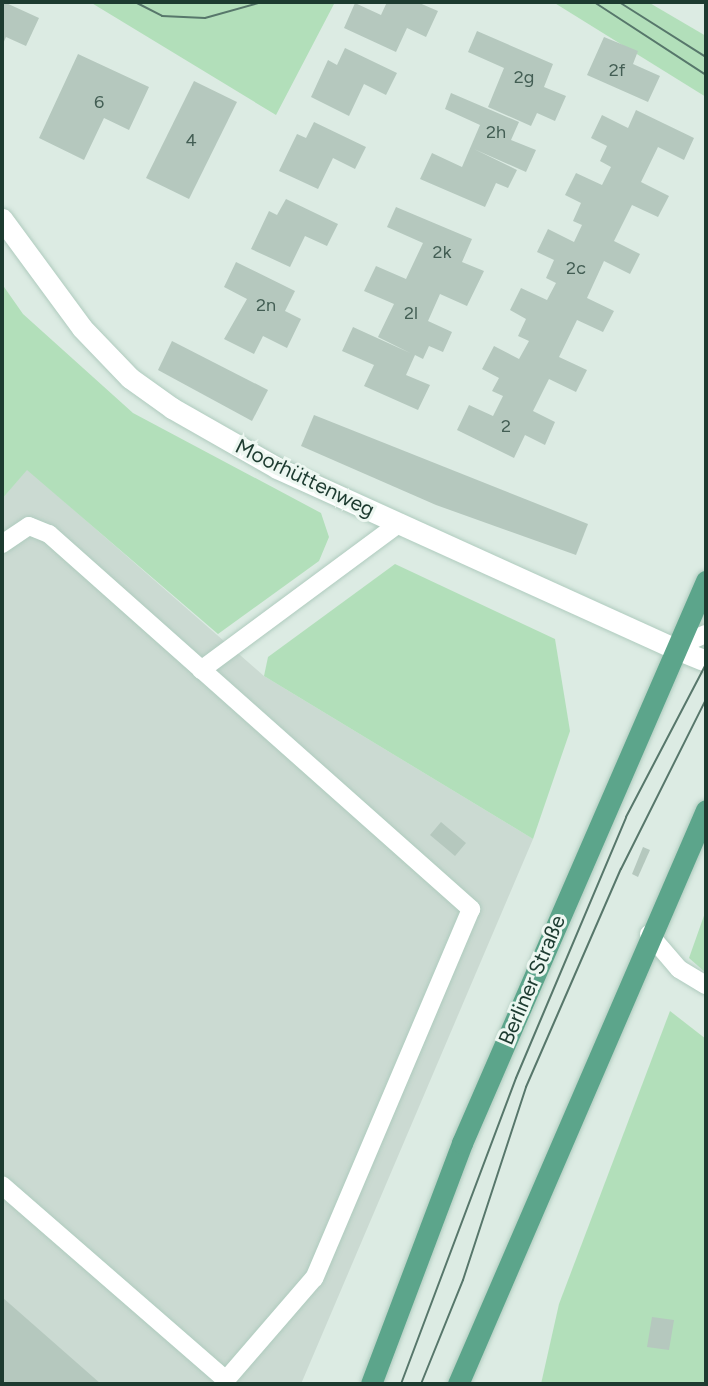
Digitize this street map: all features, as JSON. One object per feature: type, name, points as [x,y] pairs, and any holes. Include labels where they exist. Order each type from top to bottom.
[{"type":"main road","name":"Berliner Straße","points":[[371,1384],[462,1143],[674,648],[706,580]]},
{"type":"main road","points":[[457,1384],[649,934],[706,810]]},
{"type":"street","name":"Moorhüttenweg","points":[[2,219],[82,328],[130,378],[277,468],[706,661]]},
{"type":"lane","points":[[201,670],[400,523]]},
{"type":"lane","points":[[2,544],[29,526],[48,534],[471,909],[314,1278],[228,1382],[2,1185]]},
{"type":"lane","points":[[674,648],[706,634]]},
{"type":"lane","points":[[649,934],[679,969],[706,985]]},
{"type":"shaded area","points":[[27,469],[264,676],[533,839],[301,1384],[2,1384],[2,499]]},
{"type":"green space","points":[[90,2],[346,2],[334,4],[276,115]]},
{"type":"green space","points":[[553,2],[648,2],[706,36],[706,97]]},
{"type":"green space","points":[[2,284],[23,314],[133,413],[321,513],[329,537],[319,561],[218,634],[27,470],[2,499]]},
{"type":"green space","points":[[395,564],[555,639],[570,731],[533,839],[264,676],[268,657]]},
{"type":"green space","points":[[706,910],[706,973],[689,958]]},
{"type":"green space","points":[[670,1011],[706,1039],[706,1384],[541,1384],[559,1304]]},
{"type":"building","points":[[4,2],[39,18],[26,46],[6,37],[2,46]]},
{"type":"building","points":[[387,2],[417,2],[438,11],[426,37],[407,28],[396,52],[344,28],[355,3],[381,15]]},
{"type":"building","points":[[477,31],[553,64],[544,87],[566,96],[555,121],[537,113],[531,126],[488,107],[504,68],[468,52]]},
{"type":"building","points":[[604,37],[638,51],[633,64],[660,76],[648,102],[587,75]]},
{"type":"building","points":[[345,48],[397,73],[386,95],[364,84],[349,116],[311,97],[328,60],[337,65]]},
{"type":"building","points":[[78,54],[149,87],[129,130],[104,118],[84,160],[39,138]]},
{"type":"building","points":[[194,81],[237,102],[189,199],[146,178]]},
{"type":"building","points":[[451,93],[519,122],[511,140],[536,150],[526,172],[474,149],[517,170],[508,188],[496,183],[485,207],[420,179],[432,153],[462,167],[480,125],[445,109]]},
{"type":"building","points":[[636,110],[694,138],[684,160],[658,147],[641,182],[669,196],[658,217],[632,205],[614,241],[640,254],[630,274],[604,261],[587,298],[614,311],[603,332],[577,320],[559,357],[587,370],[576,392],[549,379],[533,411],[555,422],[545,445],[525,435],[514,458],[457,430],[469,405],[493,416],[503,396],[492,391],[499,378],[482,369],[494,346],[519,359],[529,341],[518,336],[526,319],[510,310],[521,288],[547,300],[556,283],[546,278],[554,260],[537,252],[548,229],[574,242],[582,225],[573,221],[581,203],[565,195],[576,173],[602,185],[611,167],[600,161],[607,146],[591,138],[602,115],[628,128]]},
{"type":"building","points":[[314,122],[366,147],[355,169],[333,158],[318,189],[279,171],[297,134],[306,138]]},
{"type":"building","points":[[286,199],[338,224],[327,246],[305,236],[290,267],[251,249],[269,211],[277,215]]},
{"type":"building","points":[[396,207],[472,239],[462,262],[484,271],[467,306],[440,294],[428,321],[452,332],[443,352],[429,346],[423,359],[415,355],[406,375],[430,385],[418,410],[364,386],[374,365],[342,351],[353,327],[410,353],[378,337],[394,304],[364,291],[376,266],[406,279],[423,243],[387,227]]},
{"type":"building","points":[[236,262],[295,291],[285,311],[301,319],[287,348],[263,336],[254,354],[224,339],[247,299],[224,287]]},
{"type":"building","points":[[172,341],[268,390],[252,421],[158,370]]},
{"type":"building","points":[[314,415],[588,524],[576,555],[436,505],[301,446]]},
{"type":"building","points":[[441,822],[466,843],[455,856],[430,835]]},
{"type":"building","points":[[643,847],[650,850],[638,877],[632,874]]},
{"type":"building","points":[[2,1297],[101,1384],[2,1384]]},
{"type":"building","points":[[652,1317],[674,1320],[669,1350],[647,1347]]},
{"type":"tram line","points":[[135,2],[162,16],[205,18],[262,2]]},
{"type":"tram line","points":[[594,2],[706,75]]},
{"type":"tram line","points":[[619,2],[706,57]]},
{"type":"tram line","points":[[401,1384],[516,1078],[626,817],[706,664]]},
{"type":"tram line","points":[[421,1384],[463,1280],[526,1087],[621,869],[706,699]]}]
